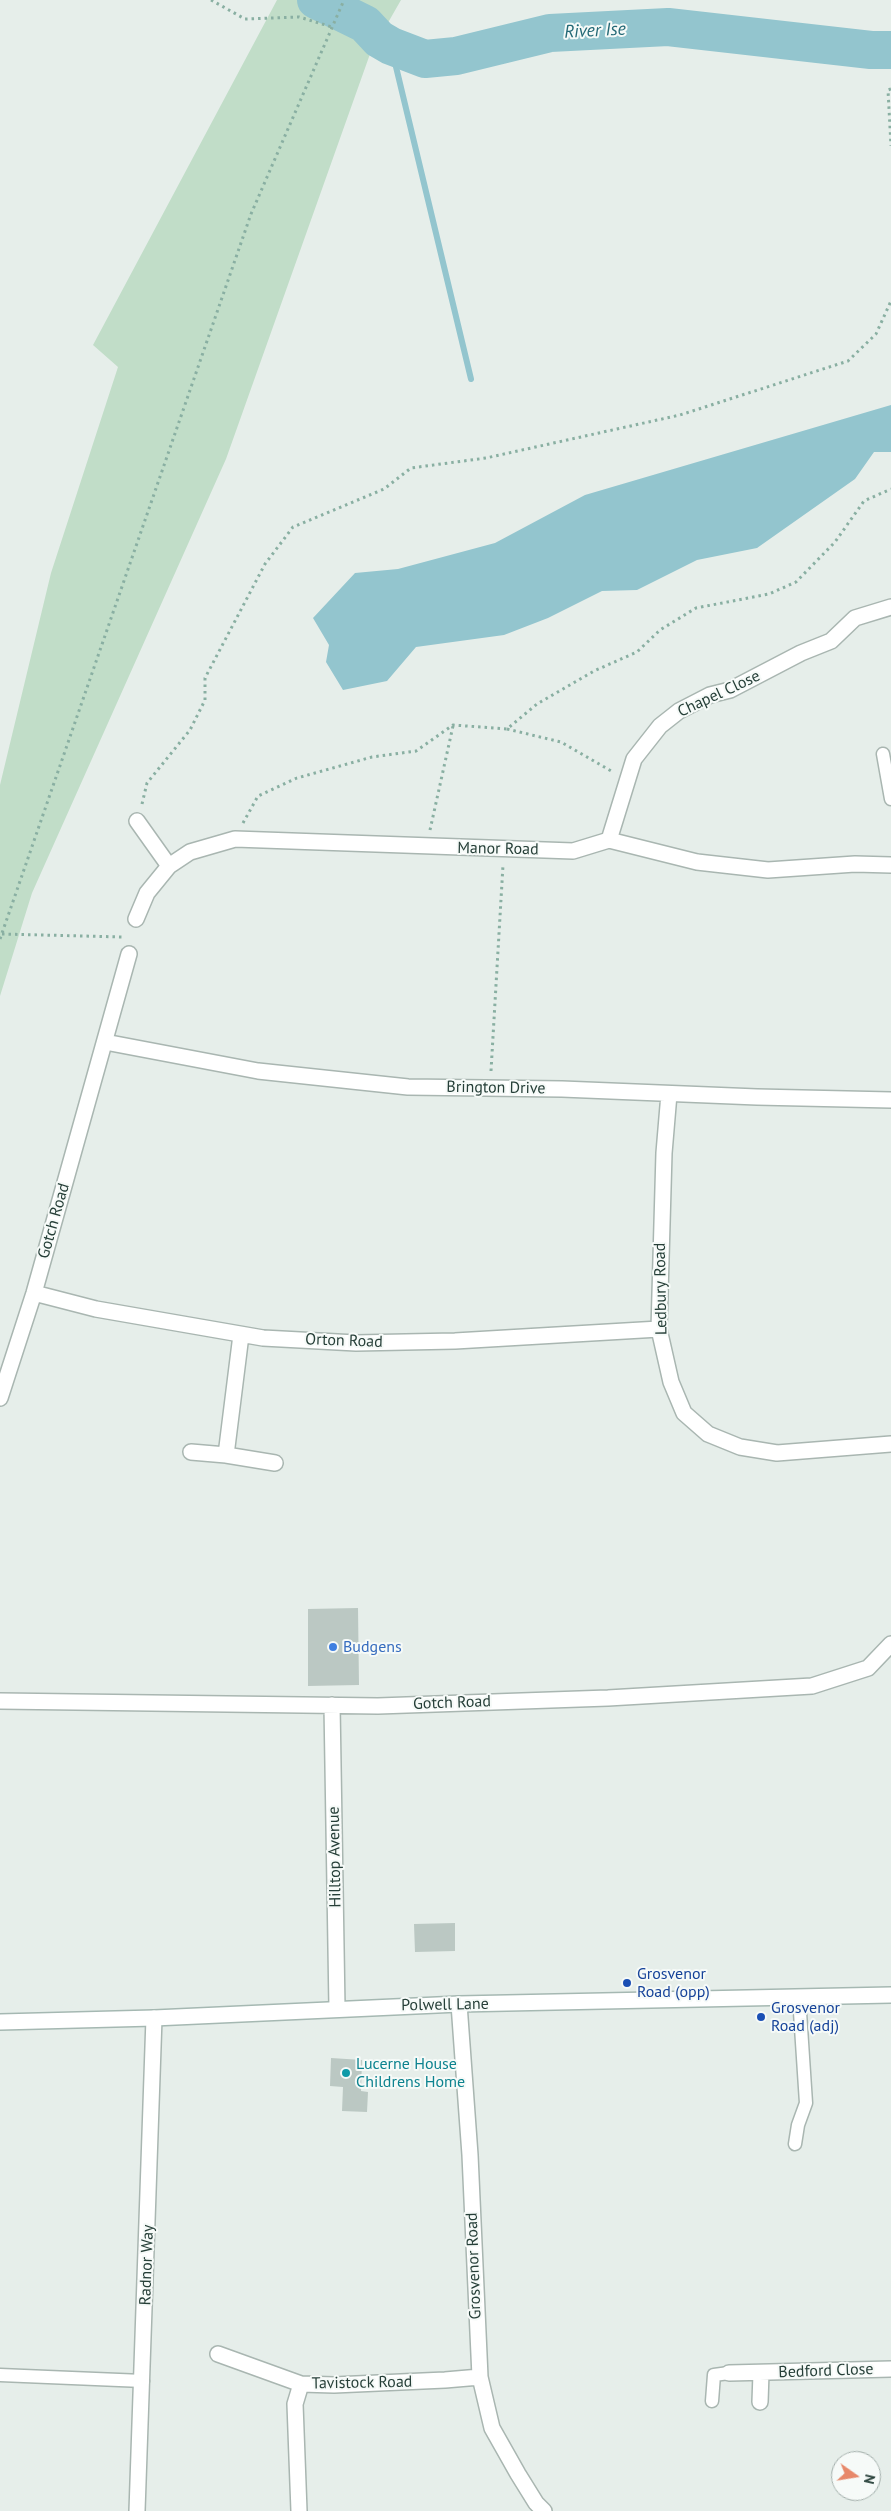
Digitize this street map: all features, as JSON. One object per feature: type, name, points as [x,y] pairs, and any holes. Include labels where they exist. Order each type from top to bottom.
[{"type":"street","name":"Chapel Close","points":[[609,840],[634,759],[660,726],[679,711],[710,695],[730,690],[800,653],[831,641],[855,618],[891,607]]},
{"type":"street","points":[[137,821],[169,866]]},
{"type":"street","name":"Manor Road","points":[[136,919],[147,893],[169,866],[190,852],[235,839],[572,851],[609,840]]},
{"type":"street","points":[[609,840],[696,862],[768,870],[855,864],[891,865]]},
{"type":"street","name":"Gotch Road","points":[[0,1398],[34,1293],[129,954]]},
{"type":"street","name":"Brington Drive","points":[[104,1042],[258,1071],[408,1087],[891,1100]]},
{"type":"street","name":"Ledbury Road","points":[[669,1094],[662,1191],[659,1329],[671,1382],[684,1414],[708,1434],[740,1447],[777,1453],[891,1444]]},
{"type":"street","name":"Orton Road","points":[[34,1293],[96,1309],[241,1335],[375,1342],[454,1341],[659,1329]]},
{"type":"street","points":[[226,1455],[241,1335]]},
{"type":"street","points":[[191,1452],[226,1455],[275,1464]]},
{"type":"street","name":"Gotch Road","points":[[0,1701],[378,1706],[608,1698],[812,1686],[868,1668],[890,1648]]},
{"type":"street","name":"Hilltop Avenue","points":[[332,1705],[338,2008]]},
{"type":"street","name":"Polwell Lane","points":[[0,2022],[154,2018],[338,2008],[459,2004],[891,1995]]},
{"type":"street","name":"Grosvenor Road","points":[[459,2004],[470,2155],[480,2377],[492,2428],[522,2482],[536,2504],[544,2511]]},
{"type":"street","name":"Radnor Way","points":[[137,2511],[154,2018]]},
{"type":"street","name":"Tavistock Road","points":[[218,2354],[301,2384],[334,2385],[480,2377]]},
{"type":"street","name":"Bedford Close","points":[[729,2373],[891,2369]]},
{"type":"street","name":"Bedford Close","points":[[760,2402],[761,2373]]},
{"type":"street","points":[[299,2511],[295,2404],[301,2384]]},
{"type":"lane","points":[[883,754],[891,799]]},
{"type":"lane","points":[[795,2144],[798,2125],[806,2103],[799,1997]]},
{"type":"lane","points":[[712,2401],[714,2375],[729,2373]]},
{"type":"lane","points":[[0,2375],[143,2380]]},
{"type":"path","points":[[211,0],[245,19],[300,17],[332,27]]},
{"type":"path","points":[[0,939],[250,214],[344,0]]},
{"type":"path","points":[[891,89],[888,90],[891,146]]},
{"type":"path","points":[[137,821],[147,783],[190,730],[205,700],[205,678],[265,564],[294,527],[384,489],[411,468],[486,458],[680,415],[848,361],[876,334],[891,301]]},
{"type":"path","points":[[507,729],[537,704],[594,671],[637,652],[660,630],[696,608],[769,594],[796,582],[835,542],[864,502],[891,489]]},
{"type":"path","points":[[428,847],[453,725]]},
{"type":"path","points":[[235,839],[258,796],[297,778],[372,757],[416,751],[453,725],[507,729],[561,742],[626,780]]},
{"type":"path","points":[[490,1088],[504,850]]},
{"type":"path","points":[[2,934],[123,937]]},
{"type":"green space","points":[[277,0],[401,0],[370,54],[226,459],[32,893],[0,996],[0,785],[51,573],[118,367],[93,345]]},
{"type":"water","points":[[891,405],[891,452],[874,452],[855,479],[757,548],[697,560],[637,590],[602,591],[548,618],[504,635],[416,647],[387,681],[343,690],[326,662],[329,645],[313,618],[355,573],[398,569],[495,543],[585,495]]},
{"type":"building","name":"Budgens","points":[[358,1608],[359,1685],[308,1686],[308,1609]]},
{"type":"building","points":[[455,1923],[455,1951],[415,1952],[414,1924]]},
{"type":"building","name":"Lucerne House Childrens Home","points":[[331,2058],[362,2060],[361,2091],[368,2092],[367,2112],[342,2111],[343,2087],[330,2086]]},
{"type":"waterway","name":"River Ise","points":[[316,0],[365,24],[379,39],[391,46],[425,59],[456,56],[550,33],[668,27],[871,50],[891,50]]},
{"type":"waterway","points":[[391,46],[471,379]]},
{"type":"place","name":"Budgens","points":[[333,1647]]},
{"type":"place","name":"Grosvenor Road (opp)","points":[[627,1983]]},
{"type":"place","name":"Grosvenor Road (adj)","points":[[761,2017]]},
{"type":"place","name":"Lucerne House Childrens Home","points":[[346,2073]]}]
